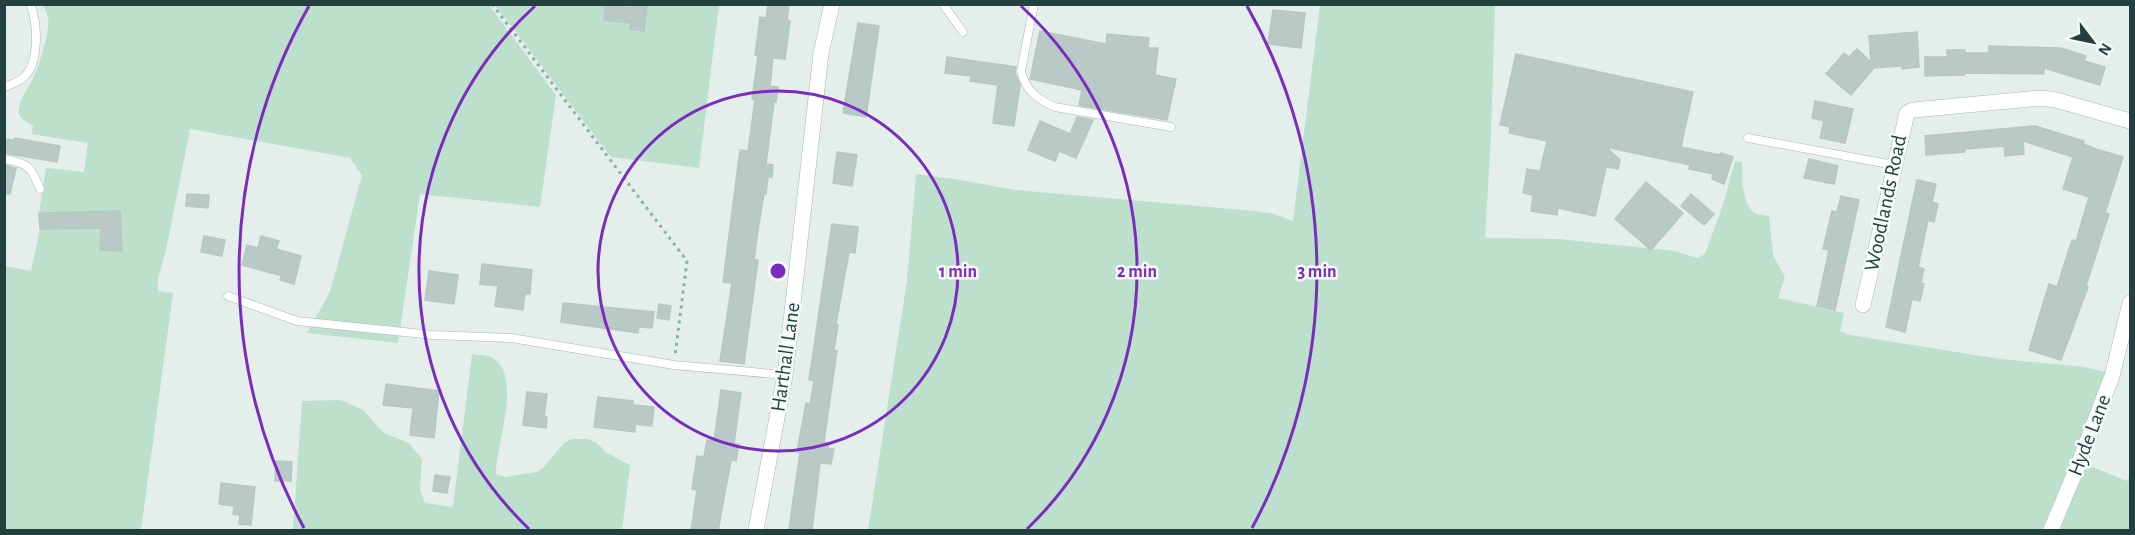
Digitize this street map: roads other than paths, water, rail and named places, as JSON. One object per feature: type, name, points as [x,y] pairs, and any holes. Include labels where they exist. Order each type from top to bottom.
[{"type":"street","name":"Harthall Lane","points":[[756,531],[785,375],[821,53],[832,4]]},
{"type":"street","name":"Woodlands Road","points":[[1863,305],[1904,118],[1907,113],[1912,110],[2040,98],[2056,100],[2130,121]]},
{"type":"street","name":"Hyde Lane","points":[[2051,531],[2112,376],[2130,303]]},
{"type":"lane","points":[[4,87],[26,76],[35,54],[35,32],[30,4]]},
{"type":"lane","points":[[943,4],[963,32]]},
{"type":"lane","points":[[1034,4],[1021,71],[1023,80],[1039,99],[1054,107],[1171,127]]},
{"type":"lane","points":[[1748,138],[1894,165]]},
{"type":"lane","points":[[4,159],[23,162],[33,171],[40,189]]},
{"type":"lane","points":[[228,296],[297,321],[433,335],[511,338],[674,365],[785,375]]}]
